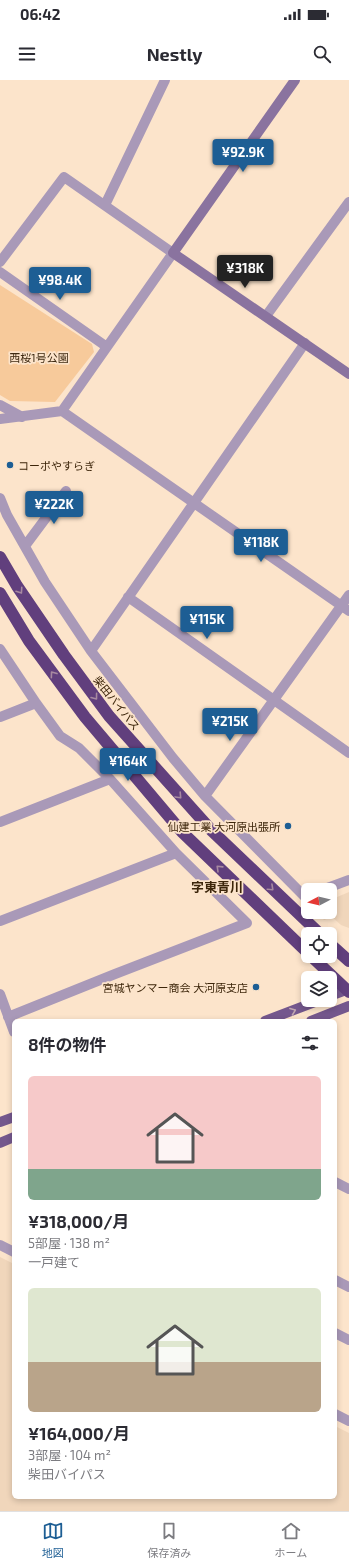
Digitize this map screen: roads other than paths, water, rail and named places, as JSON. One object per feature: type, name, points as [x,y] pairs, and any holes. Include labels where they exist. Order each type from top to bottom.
[{"type":"highway","name":"柴田バイパス","points":[[0,557],[17,586],[64,655],[109,716],[212,831],[313,927]]},
{"type":"highway","points":[[0,593],[29,641],[84,717],[182,832],[301,946]]},
{"type":"highway","points":[[337,950],[349,961]]},
{"type":"highway","points":[[319,963],[348,990]]},
{"type":"main road","points":[[337,994],[348,990]]},
{"type":"main road","points":[[316,1019],[349,1006]]},
{"type":"main road","points":[[270,1019],[302,1007]]},
{"type":"main road","points":[[0,1122],[12,1118]]},
{"type":"main road","points":[[0,1142],[12,1138]]},
{"type":"street","points":[[105,205],[165,80]]},
{"type":"street","points":[[0,419],[62,410],[295,80]]},
{"type":"street","points":[[0,262],[64,177],[349,374]]},
{"type":"street","points":[[266,316],[349,202]]},
{"type":"street","points":[[0,272],[107,347]]},
{"type":"street","points":[[91,651],[305,343]]},
{"type":"street","points":[[0,404],[22,417]]},
{"type":"street","points":[[62,410],[345,609]]},
{"type":"street","points":[[25,546],[66,491]]},
{"type":"street","points":[[0,498],[7,515],[46,582],[91,651],[173,758],[205,796],[301,892]]},
{"type":"street","points":[[205,796],[273,701],[345,609],[349,595]]},
{"type":"street","points":[[128,597],[273,701],[349,753]]},
{"type":"street","points":[[0,649],[60,736],[79,748],[110,779],[176,853],[247,923],[8,1016]]},
{"type":"street","points":[[0,717],[36,703]]},
{"type":"street","points":[[0,822],[110,779]]},
{"type":"street","points":[[0,921],[176,853]]},
{"type":"street","points":[[337,884],[349,880]]},
{"type":"street","points":[[0,994],[12,1027]]},
{"type":"street","points":[[337,1183],[349,1189]]},
{"type":"street","points":[[0,1245],[12,1251]]},
{"type":"street","points":[[337,1281],[349,1287]]},
{"type":"street","points":[[337,1334],[349,1340]]},
{"type":"street","points":[[337,1415],[349,1422]]},
{"type":"place","name":"コーポやすらぎ","points":[[10,465]]},
{"type":"place","name":"仙建工業 大河原出張所","points":[[288,826]]},
{"type":"place","name":"宮城ヤンマー商会 大河原支店","points":[[256,987]]},
{"type":"district","name":"字東青川","points":[[217,887]]},
{"type":"park label","name":"西桜1号公園","points":[[39,357]]}]
